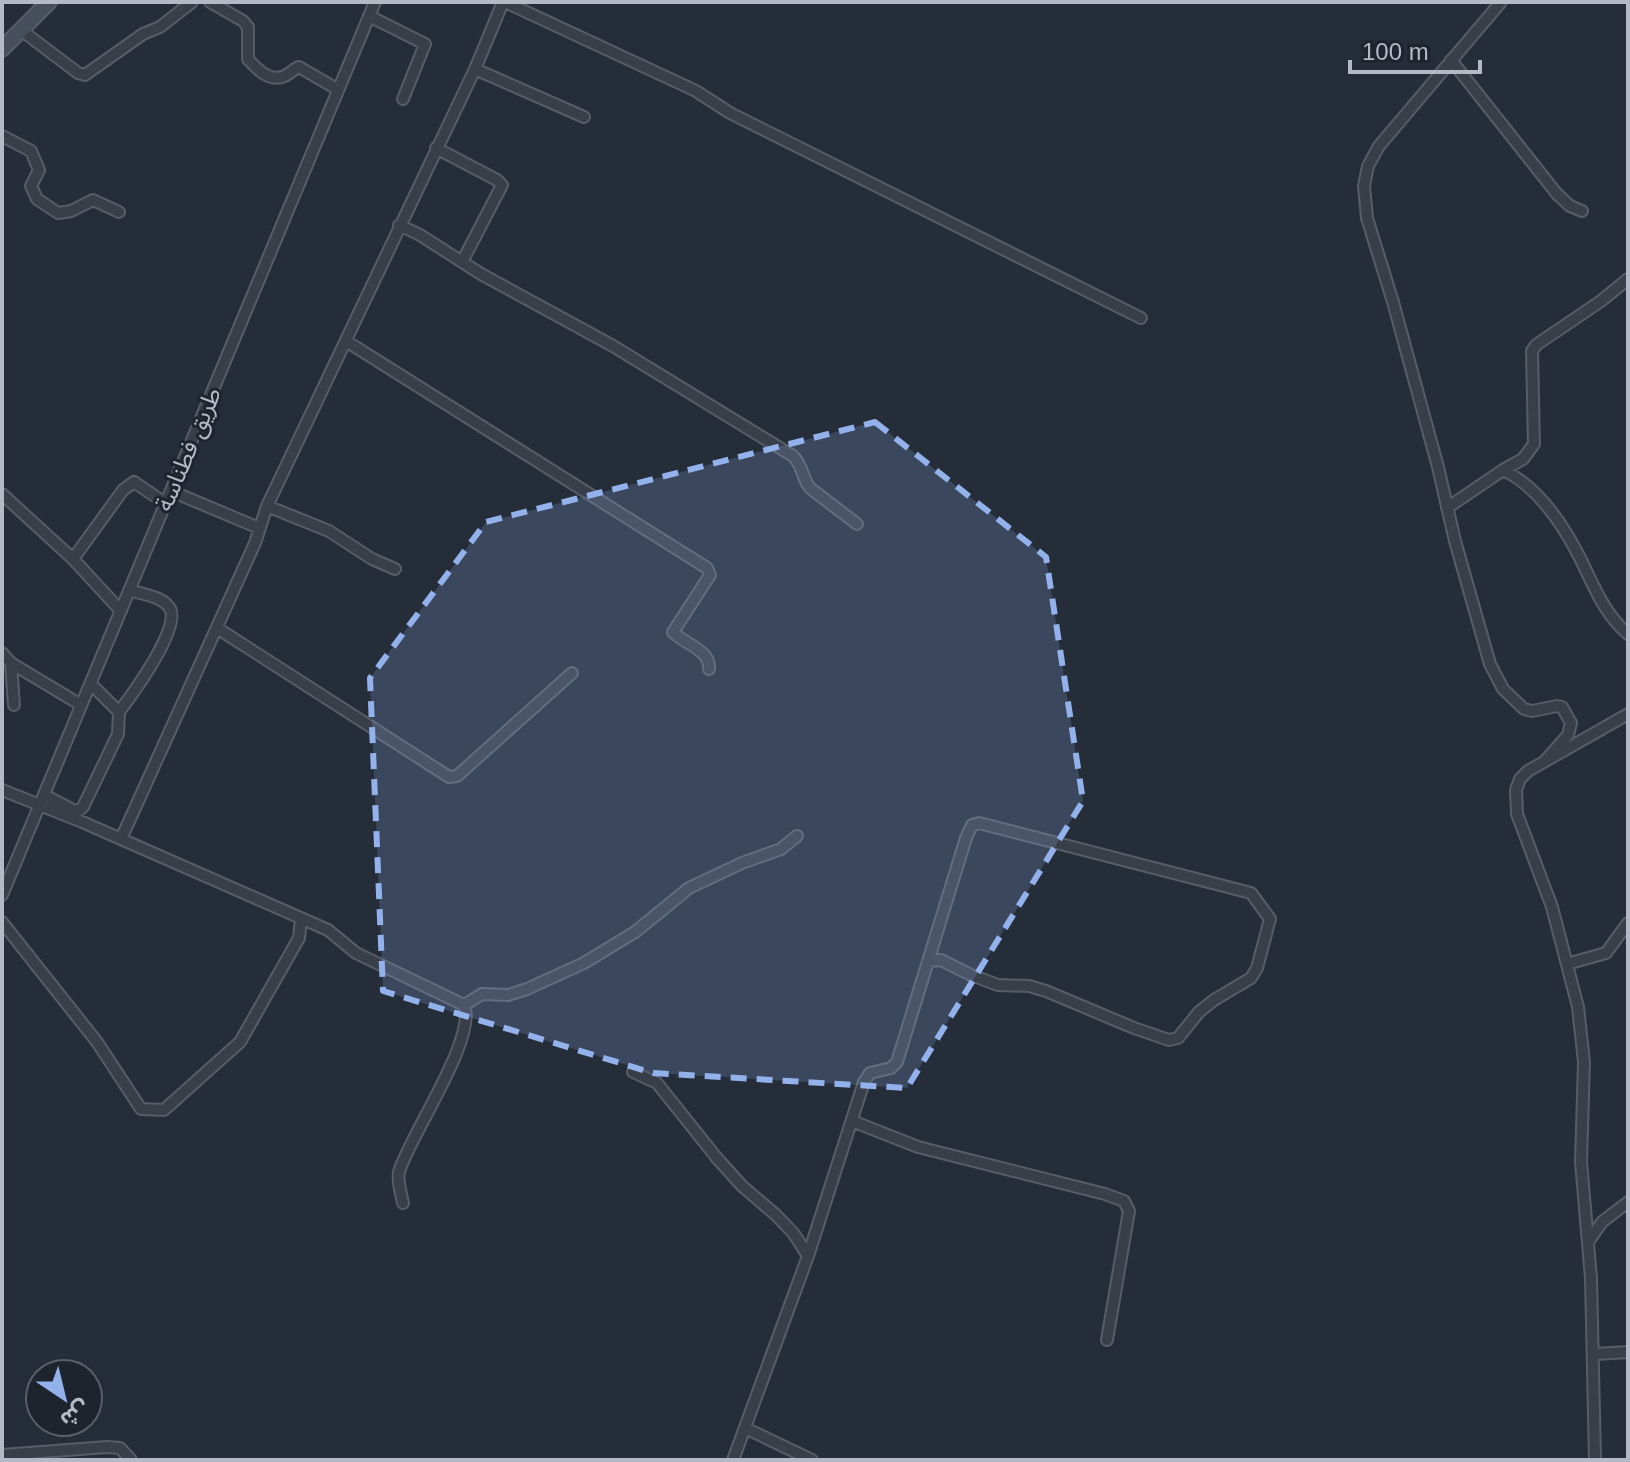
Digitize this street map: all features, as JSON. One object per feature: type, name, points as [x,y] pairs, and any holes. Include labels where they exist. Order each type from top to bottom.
[{"type":"street","points":[[2,49],[48,2]]},
{"type":"street","points":[[21,30],[85,75],[143,34],[160,27],[192,2]]},
{"type":"street","points":[[210,2],[248,27],[248,59],[259,72],[275,77],[285,76],[299,67],[337,89]]},
{"type":"street","name":"طريق فطناسة","points":[[2,895],[375,2]]},
{"type":"street","points":[[121,839],[255,543],[267,506],[504,2],[696,91],[730,113],[1141,318]]},
{"type":"street","points":[[1501,2],[1379,146],[1368,166],[1364,201],[1495,678],[1524,709],[1532,711],[1562,707],[1571,723],[1568,735],[1545,761]]},
{"type":"street","points":[[369,16],[425,44],[403,99]]},
{"type":"street","points":[[1451,60],[1565,202],[1582,211]]},
{"type":"street","points":[[475,69],[584,117]]},
{"type":"street","points":[[2,136],[31,151],[39,170],[31,186],[37,199],[58,213],[71,211],[93,200],[119,212]]},
{"type":"street","points":[[436,148],[502,185],[462,262]]},
{"type":"street","points":[[399,225],[613,346],[793,456],[801,465],[805,482],[810,488],[857,524]]},
{"type":"street","points":[[1447,508],[1523,459],[1534,444],[1532,351],[1536,345],[1628,279]]},
{"type":"street","points":[[346,341],[707,568],[710,575],[673,632],[706,656],[709,669]]},
{"type":"street","points":[[1503,470],[1527,484],[1552,513],[1569,537],[1597,595],[1628,634]]},
{"type":"street","points":[[73,559],[129,484],[134,482],[165,503]]},
{"type":"street","points":[[171,491],[259,528]]},
{"type":"street","points":[[2,494],[73,559],[121,611]]},
{"type":"street","points":[[267,506],[329,531],[372,559],[395,569]]},
{"type":"street","points":[[2,790],[73,810],[83,807],[118,734],[119,712],[148,674],[164,643],[172,613],[161,600],[129,590]]},
{"type":"street","points":[[217,628],[449,777],[457,776],[572,673]]},
{"type":"street","points":[[2,653],[11,663],[81,705]]},
{"type":"street","points":[[11,663],[14,705]]},
{"type":"street","points":[[91,684],[119,712]]},
{"type":"street","points":[[1595,1460],[1595,1354],[1581,1162],[1584,1062],[1578,1007],[1552,907],[1515,802],[1520,779],[1528,771],[1628,714]]},
{"type":"street","points":[[42,800],[121,839],[328,930],[356,953],[464,1005],[467,1011],[458,1045],[398,1175],[403,1203]]},
{"type":"street","points":[[733,1460],[808,1256],[867,1077],[876,1070],[891,1068],[897,1062],[972,825],[976,823],[1051,840],[1251,893],[1270,919],[1257,968],[1251,978],[1214,1000],[1199,1012],[1178,1038],[1169,1040],[1046,991],[1029,986],[998,985],[941,960],[929,961]]},
{"type":"street","points":[[464,1005],[482,994],[516,993],[584,963],[635,932],[689,888],[781,849],[797,836]]},
{"type":"street","points":[[2,922],[97,1042],[141,1109],[156,1111],[164,1110],[179,1099],[240,1042],[299,938],[301,919]]},
{"type":"street","points":[[1567,964],[1606,953],[1628,923]]},
{"type":"street","points":[[633,1072],[657,1083],[716,1157],[749,1193],[794,1234],[808,1256]]},
{"type":"street","points":[[852,1121],[918,1147],[1124,1201],[1129,1211],[1107,1340]]},
{"type":"street","points":[[1588,1242],[1602,1222],[1628,1202]]},
{"type":"street","points":[[1595,1354],[1628,1352]]},
{"type":"street","points":[[745,1428],[812,1460]]},
{"type":"street","points":[[2,1455],[107,1447],[120,1448],[131,1460]]},
{"type":"highlighted area","points":[[875,422],[1046,557],[1083,801],[907,1088],[653,1073],[383,991],[370,678],[486,522]]}]
